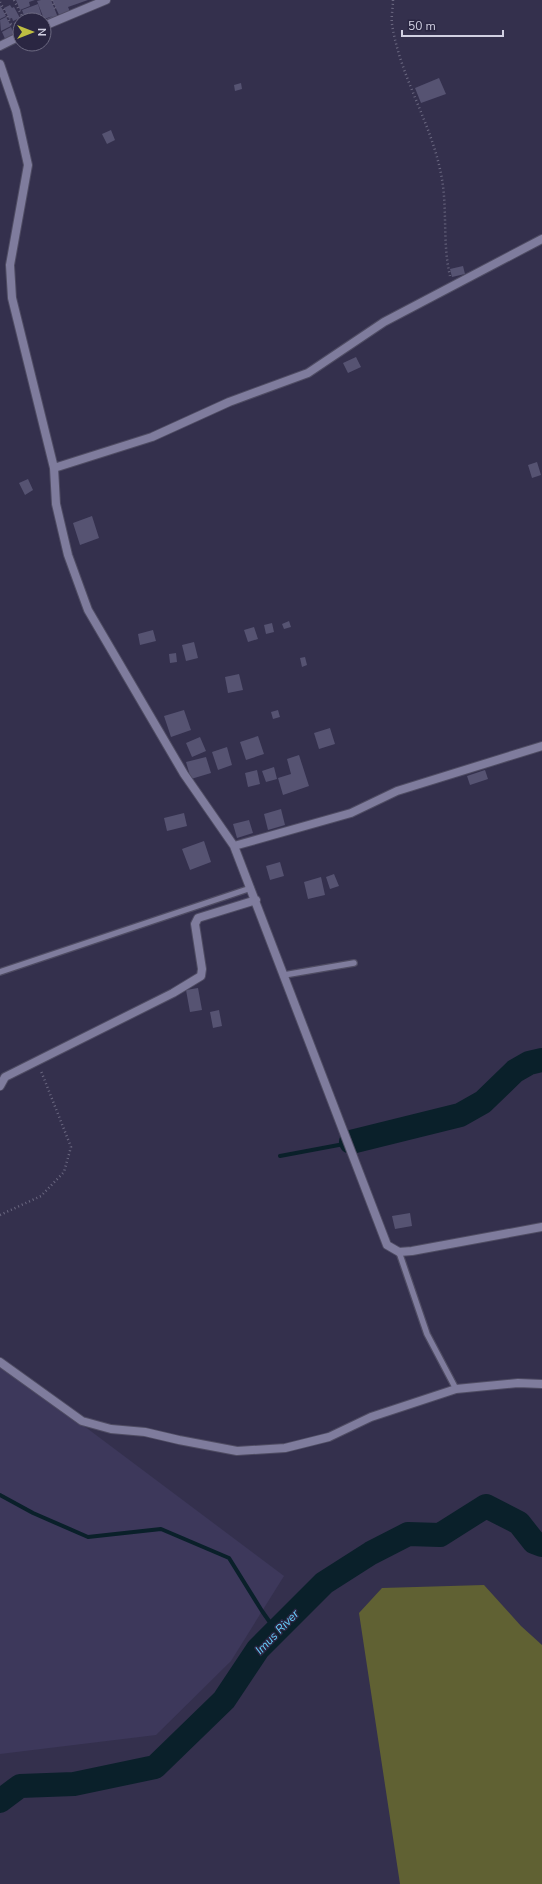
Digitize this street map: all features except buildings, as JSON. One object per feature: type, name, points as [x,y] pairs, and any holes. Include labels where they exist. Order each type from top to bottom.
[{"type":"street","points":[[52,23],[106,0]]},
{"type":"street","points":[[0,46],[12,40]]},
{"type":"street","points":[[0,64],[16,111],[28,165],[10,265],[12,298],[54,468],[56,504],[68,555],[88,610],[184,774],[234,846],[256,900],[387,1245],[399,1252],[412,1251],[542,1227]]},
{"type":"street","points":[[54,468],[152,437],[229,402],[308,373],[384,322],[542,238]]},
{"type":"street","points":[[234,846],[351,812],[397,791],[542,746]]},
{"type":"street","points":[[0,1086],[5,1077],[173,993],[201,976],[202,969],[195,924],[198,918],[256,900]]},
{"type":"street","points":[[0,1362],[82,1421],[111,1429],[145,1432],[238,1451],[285,1448],[329,1437],[371,1417],[456,1389],[518,1383],[542,1384]]},
{"type":"lane","points":[[0,972],[251,888]]},
{"type":"lane","points":[[284,975],[354,963]]},
{"type":"lane","points":[[399,1252],[427,1334],[456,1389]]},
{"type":"path","points":[[14,0],[20,12]]},
{"type":"path","points":[[393,0],[392,24],[410,86],[431,134],[441,174],[446,209],[444,234],[446,260],[451,281],[454,284]]},
{"type":"path","points":[[0,2],[12,24]]},
{"type":"path","points":[[0,1215],[41,1196],[64,1172],[71,1147],[37,1061]]},
{"type":"shaded area","points":[[0,1363],[284,1576],[231,1661],[156,1735],[0,1754]]},
{"type":"shaded area","points":[[484,1585],[521,1626],[542,1645],[542,1884],[400,1884],[359,1613],[382,1588]]},
{"type":"waterway","points":[[351,1142],[460,1115],[483,1102],[515,1071],[529,1063],[542,1060]]},
{"type":"waterway","points":[[280,1156],[344,1144]]},
{"type":"waterway","points":[[0,1495],[33,1513],[88,1537],[161,1529],[229,1558],[276,1631]]},
{"type":"waterway","name":"Imus River","points":[[0,1801],[20,1786],[74,1784],[155,1767],[224,1700],[258,1649],[324,1583],[371,1553],[408,1534],[440,1535],[486,1506],[519,1523],[534,1542],[542,1545]]}]
